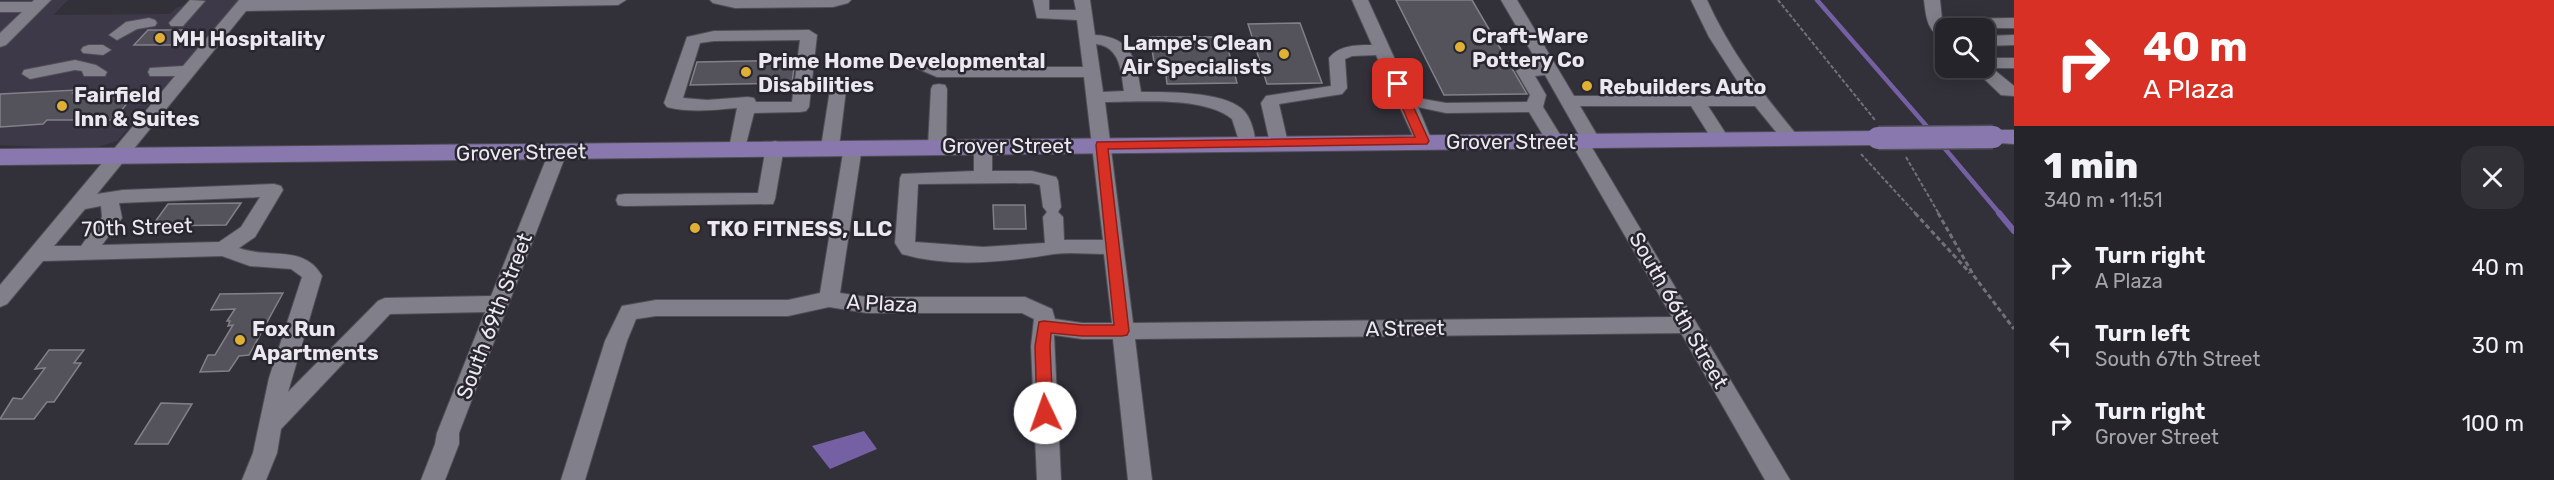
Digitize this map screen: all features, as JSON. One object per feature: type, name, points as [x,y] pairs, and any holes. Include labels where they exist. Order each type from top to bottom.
[{"type":"main road","name":"Grover Street","points":[[0,157],[558,152],[775,147],[2004,137]]},
{"type":"street","points":[[0,6],[6,0]]},
{"type":"street","points":[[0,299],[245,3],[618,0]]},
{"type":"street","points":[[718,0],[735,3],[774,1],[833,3],[843,0]]},
{"type":"street","points":[[1041,0],[1042,15],[1083,8],[1102,145],[1140,480]]},
{"type":"street","points":[[1360,0],[1423,141]]},
{"type":"street","name":"South 66th Street","points":[[1509,0],[1568,100],[1585,140],[1688,325],[1778,480]]},
{"type":"street","points":[[1699,0],[1711,30],[1791,139]]},
{"type":"street","points":[[1932,0],[1937,18]]},
{"type":"street","points":[[177,23],[197,1]]},
{"type":"street","points":[[0,6],[39,4]]},
{"type":"street","points":[[1,48],[13,28],[39,4]]},
{"type":"street","points":[[118,30],[149,23]]},
{"type":"street","points":[[1995,25],[2014,23]]},
{"type":"street","points":[[738,148],[746,108],[748,102],[707,105],[673,103],[693,40],[714,36],[808,35],[800,107],[746,108]]},
{"type":"street","points":[[1087,39],[1109,39],[1122,50],[1130,75],[1133,96]]},
{"type":"street","points":[[1995,41],[2014,40]]},
{"type":"street","points":[[1280,143],[1270,103],[1272,100],[1336,90],[1339,88],[1337,58],[1340,54],[1382,50]]},
{"type":"street","points":[[36,74],[49,79],[74,79],[94,62]]},
{"type":"street","points":[[915,62],[937,72],[1092,72]]},
{"type":"street","points":[[1995,63],[2014,63]]},
{"type":"street","points":[[1534,107],[1538,95],[1524,70],[1551,70]]},
{"type":"street","points":[[156,72],[189,71]]},
{"type":"street","points":[[1993,78],[2007,91],[2014,91]]},
{"type":"street","points":[[937,146],[939,89]]},
{"type":"street","points":[[830,147],[838,90]]},
{"type":"street","points":[[1095,97],[1133,96],[1202,100],[1226,107],[1239,115],[1247,143]]},
{"type":"street","points":[[1568,100],[1761,101]]},
{"type":"street","points":[[1696,101],[1721,140]]},
{"type":"street","points":[[1405,102],[1419,102],[1446,108],[1534,107]]},
{"type":"street","points":[[1534,107],[1555,141]]},
{"type":"street","points":[[983,145],[983,177]]},
{"type":"street","points":[[625,200],[765,199],[775,147]]},
{"type":"street","points":[[829,299],[853,147]]},
{"type":"street","name":"South 69th Street","points":[[433,480],[447,444],[448,433],[558,152]]},
{"type":"street","points":[[1055,248],[1049,181],[1032,177],[909,178],[906,246],[915,250],[972,254],[1038,252],[1055,248],[1113,247]]},
{"type":"street","points":[[78,204],[123,196],[274,190],[248,232],[230,251]]},
{"type":"street","points":[[86,253],[112,218],[109,199]]},
{"type":"street","name":"70th Street","points":[[37,254],[230,251],[249,259],[284,261],[308,268],[312,276],[280,378],[271,425]]},
{"type":"street","name":"A Plaza","points":[[573,480],[616,341],[629,312],[656,308],[788,308],[829,299],[867,305],[1025,305],[1045,315],[1044,326]]},
{"type":"street","points":[[254,480],[265,453],[271,425],[385,306],[499,304]]},
{"type":"street","name":"A Street","points":[[1122,331],[1688,325]]},
{"type":"street","points":[[1048,480],[1042,346],[1044,326],[1082,331],[1122,331]]},
{"type":"path","points":[[1846,139],[1974,276],[2014,328]]},
{"type":"shaded area","points":[[0,0],[68,0],[53,15],[170,14],[176,8],[199,0],[240,0],[117,141],[98,147],[43,147],[0,145]]},
{"type":"shaded area","points":[[864,431],[877,449],[830,469],[812,446]]},
{"type":"building","name":"Craft-Ware Pottery Co","points":[[1396,0],[1472,0],[1527,94],[1444,95]]},
{"type":"building","name":"Lampe's Clean Air Specialists","points":[[1300,23],[1322,83],[1267,84],[1248,24]]},
{"type":"building","name":"MH Hospitality","points":[[148,30],[186,30],[173,45],[134,45]]},
{"type":"building","points":[[1150,37],[1225,37],[1237,83],[1167,84],[1165,67],[1154,62]]},
{"type":"building","name":"Prime Home Developmental Disabilities","points":[[795,60],[792,83],[690,85],[697,62]]},
{"type":"building","name":"Fairfield Inn & Suites","points":[[76,90],[73,93],[135,93],[114,120],[47,120],[43,124],[0,127],[0,94]]},
{"type":"building","points":[[241,203],[226,225],[152,226],[168,204]]},
{"type":"building","points":[[993,205],[1025,205],[1026,229],[994,229]]},
{"type":"building","name":"Fox Run Apartments","points":[[283,293],[249,355],[239,356],[229,371],[200,372],[208,355],[215,355],[233,325],[228,326],[230,321],[227,321],[235,309],[211,310],[220,294]]},
{"type":"building","points":[[49,350],[84,350],[74,363],[81,363],[54,402],[47,402],[34,419],[0,419],[13,398],[22,399],[45,368],[35,369]]},
{"type":"building","points":[[161,403],[192,404],[168,444],[135,444]]},
{"type":"waterway","points":[[1817,0],[1930,130]]},
{"type":"waterway","points":[[1941,144],[2000,214]]},
{"type":"waterway","points":[[1999,213],[2014,231]]},
{"type":"place","name":"MH Hospitality","points":[[160,38]]},
{"type":"place","name":"Craft-Ware Pottery Co","points":[[1460,47]]},
{"type":"place","name":"Lampe's Clean Air Specialists","points":[[1284,54]]},
{"type":"place","name":"Prime Home Developmental Disabilities","points":[[746,72]]},
{"type":"place","name":"Rebuilders Auto","points":[[1587,86]]},
{"type":"place","name":"Fairfield Inn & Suites","points":[[62,106]]},
{"type":"place","name":"TKO FITNESS, LLC","points":[[695,228]]},
{"type":"place","name":"Fox Run Apartments","points":[[240,340]]},
{"type":"route","points":[[1045,413],[1042,346],[1044,326],[1082,331],[1122,331],[1102,145],[1423,141],[1398,84]]}]
